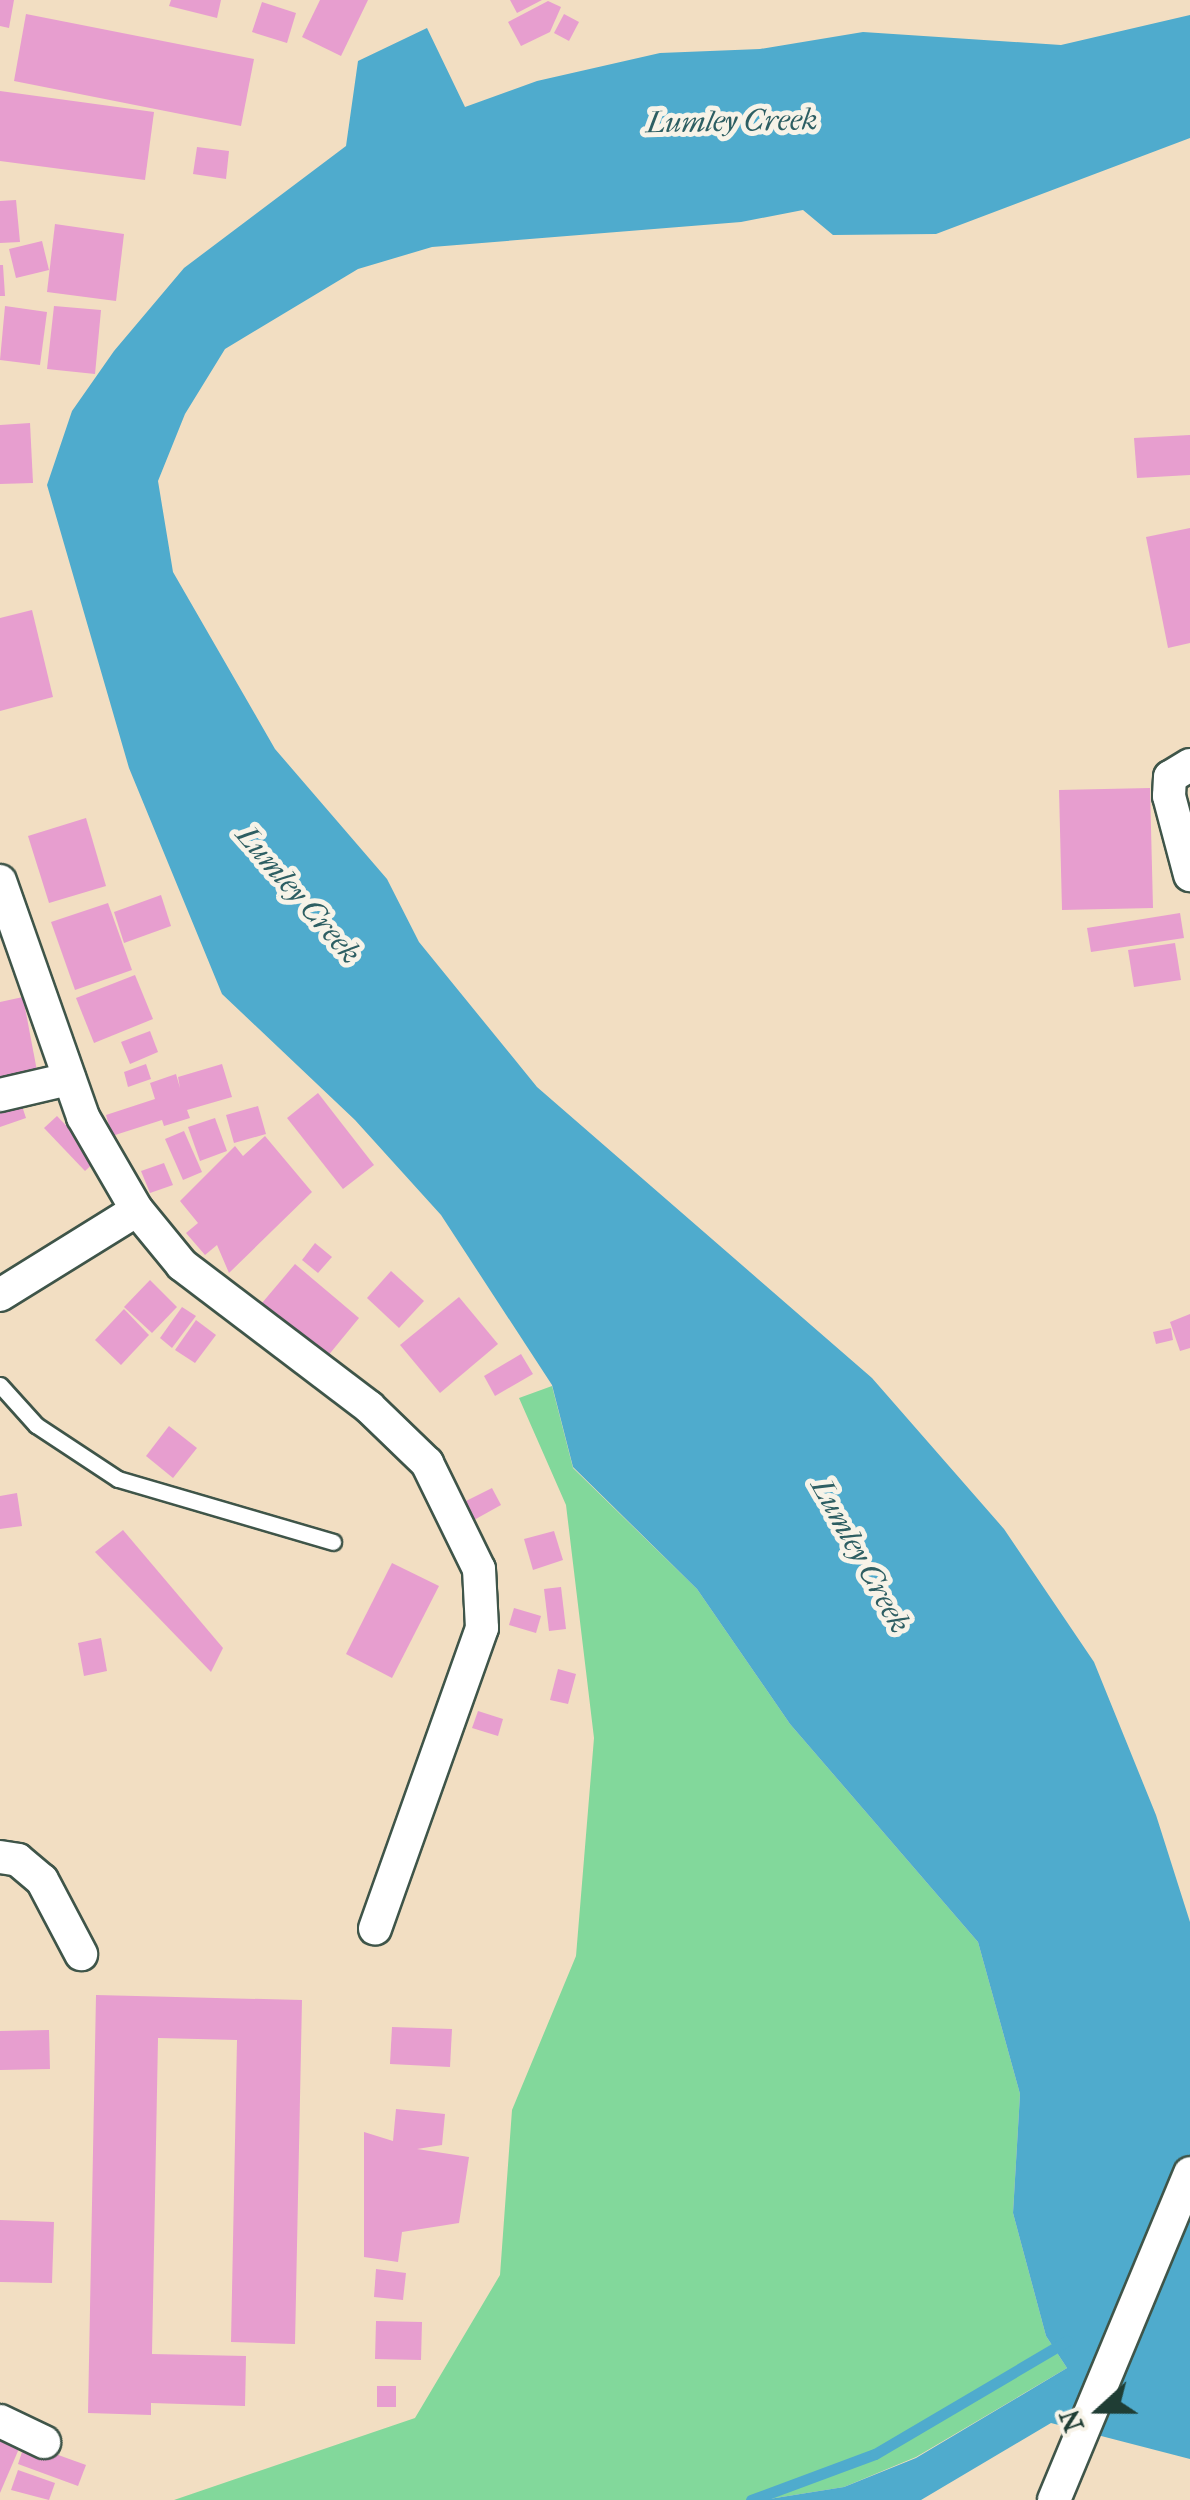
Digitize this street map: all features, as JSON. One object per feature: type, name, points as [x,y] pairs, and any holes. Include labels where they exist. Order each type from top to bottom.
[{"type":"street","points":[[1190,765],[1170,777],[1169,796],[1190,875]]},
{"type":"street","points":[[0,881],[69,1079],[137,1210],[182,1265],[369,1407],[426,1463],[479,1569],[482,1628],[375,1928]]},
{"type":"street","points":[[0,1095],[69,1079]]},
{"type":"street","points":[[0,1295],[137,1210]]},
{"type":"street","points":[[0,1857],[18,1860],[42,1880],[82,1954]]},
{"type":"street","points":[[1054,2500],[1190,2173]]},
{"type":"street","points":[[0,2421],[44,2442]]},
{"type":"lane","points":[[0,1386],[36,1425],[118,1479],[332,1542]]},
{"type":"green space","points":[[552,1386],[573,1468],[697,1589],[790,1724],[978,1942],[1020,2094],[1013,2213],[1046,2336],[1067,2368],[916,2457],[844,2487],[763,2500],[174,2500],[415,2418],[500,2275],[512,2110],[576,1956],[594,1738],[566,1505],[519,1398]]},
{"type":"water","name":"Lumley Creek","points":[[1190,15],[1190,138],[936,234],[833,235],[803,210],[741,222],[432,247],[358,269],[225,349],[185,414],[158,481],[173,572],[275,749],[387,879],[419,942],[537,1087],[872,1378],[1004,1529],[1094,1662],[1156,1815],[1190,1922],[1190,2459],[1051,2423],[921,2500],[763,2500],[844,2487],[916,2458],[1067,2368],[1046,2336],[1013,2213],[1020,2094],[978,1942],[790,1724],[697,1589],[573,1467],[552,1385],[441,1215],[355,1120],[222,994],[129,768],[47,485],[72,411],[114,351],[184,268],[346,146],[358,61],[427,28],[465,107],[537,81],[660,53],[760,49],[863,32],[1061,45]]},
{"type":"building","points":[[0,0],[14,0],[9,28],[0,26]]},
{"type":"building","points":[[171,0],[221,0],[217,18],[169,6]]},
{"type":"building","points":[[320,0],[368,0],[341,56],[302,37]]},
{"type":"building","points":[[510,0],[542,0],[517,13]]},
{"type":"building","points":[[548,1],[561,7],[550,32],[521,46],[508,22]]},
{"type":"building","points":[[262,2],[296,13],[287,43],[252,32]]},
{"type":"building","points":[[26,14],[254,59],[241,126],[14,81]]},
{"type":"building","points":[[564,14],[579,22],[569,41],[554,33]]},
{"type":"building","points":[[0,91],[154,112],[145,180],[0,161]]},
{"type":"building","points":[[197,147],[229,151],[226,179],[193,174]]},
{"type":"building","points":[[16,200],[20,242],[0,243],[0,201]]},
{"type":"building","points":[[55,224],[124,234],[116,301],[47,292]]},
{"type":"building","points":[[42,241],[49,270],[16,278],[9,249]]},
{"type":"building","points":[[3,265],[5,296],[0,296]]},
{"type":"building","points":[[5,306],[47,312],[40,365],[0,360]]},
{"type":"building","points":[[54,306],[101,310],[95,374],[47,369]]},
{"type":"building","points":[[30,423],[33,483],[0,484],[0,425]]},
{"type":"building","points":[[1190,435],[1190,475],[1137,478],[1134,438]]},
{"type":"building","points":[[1190,528],[1190,643],[1168,648],[1146,537]]},
{"type":"building","points":[[32,610],[53,697],[0,711],[0,618]]},
{"type":"building","points":[[1150,788],[1153,908],[1062,910],[1059,790]]},
{"type":"building","points":[[86,818],[106,886],[49,903],[28,836]]},
{"type":"building","points":[[161,895],[171,926],[124,943],[114,912]]},
{"type":"building","points":[[108,903],[132,970],[75,990],[51,922]]},
{"type":"building","points":[[1180,913],[1184,938],[1091,952],[1087,928]]},
{"type":"building","points":[[1175,943],[1181,980],[1134,987],[1128,950]]},
{"type":"building","points":[[135,975],[153,1019],[94,1043],[76,998]]},
{"type":"building","points":[[23,997],[37,1071],[0,1078],[0,1002]]},
{"type":"building","points":[[150,1031],[158,1052],[130,1064],[121,1042]]},
{"type":"building","points":[[146,1064],[151,1079],[128,1087],[124,1072]]},
{"type":"building","points":[[222,1064],[232,1097],[187,1110],[190,1118],[164,1126],[162,1120],[112,1136],[106,1115],[155,1099],[150,1083],[176,1074],[180,1088],[178,1077]]},
{"type":"building","points":[[318,1093],[374,1165],[343,1189],[287,1118]]},
{"type":"building","points":[[20,1100],[26,1118],[0,1127],[0,1107]]},
{"type":"building","points":[[258,1106],[266,1134],[234,1143],[226,1115]]},
{"type":"building","points":[[57,1116],[98,1159],[85,1171],[44,1128]]},
{"type":"building","points":[[215,1118],[227,1151],[200,1161],[188,1127]]},
{"type":"building","points":[[184,1131],[202,1172],[183,1180],[165,1139]]},
{"type":"building","points":[[265,1136],[312,1192],[229,1273],[217,1245],[205,1255],[186,1233],[198,1223],[180,1201],[235,1146],[243,1156]]},
{"type":"building","points":[[164,1163],[173,1185],[150,1193],[141,1171]]},
{"type":"building","points":[[315,1243],[332,1257],[318,1273],[302,1260]]},
{"type":"building","points":[[295,1264],[359,1318],[327,1357],[262,1303]]},
{"type":"building","points":[[391,1271],[424,1301],[399,1328],[367,1298]]},
{"type":"building","points":[[150,1280],[177,1307],[152,1333],[124,1307]]},
{"type":"building","points":[[459,1297],[498,1344],[440,1393],[400,1345]]},
{"type":"building","points":[[182,1307],[196,1316],[172,1348],[160,1338]]},
{"type":"building","points":[[124,1309],[149,1335],[121,1365],[95,1340]]},
{"type":"building","points":[[1190,1314],[1190,1348],[1180,1351],[1170,1322]]},
{"type":"building","points":[[196,1320],[216,1335],[195,1363],[175,1350]]},
{"type":"building","points":[[1171,1328],[1173,1340],[1156,1344],[1153,1332]]},
{"type":"building","points":[[521,1354],[533,1374],[495,1396],[484,1376]]},
{"type":"building","points":[[169,1426],[197,1448],[173,1478],[146,1456]]},
{"type":"building","points":[[492,1488],[501,1505],[474,1520],[464,1502]]},
{"type":"building","points":[[17,1493],[22,1526],[0,1529],[0,1496]]},
{"type":"building","points":[[123,1530],[223,1648],[211,1672],[95,1552]]},
{"type":"building","points":[[554,1531],[563,1560],[533,1570],[524,1539]]},
{"type":"building","points":[[392,1563],[439,1586],[392,1678],[346,1654]]},
{"type":"building","points":[[561,1587],[566,1629],[549,1631],[544,1589]]},
{"type":"building","points":[[514,1608],[541,1616],[536,1633],[509,1625]]},
{"type":"building","points":[[101,1638],[107,1671],[84,1676],[78,1643]]},
{"type":"building","points":[[558,1669],[576,1674],[568,1704],[550,1700]]},
{"type":"building","points":[[478,1711],[503,1719],[498,1736],[472,1728]]},
{"type":"building","points":[[96,1995],[302,2000],[295,2344],[231,2342],[237,2040],[158,2038],[152,2354],[246,2356],[245,2406],[151,2403],[151,2415],[88,2413]]},
{"type":"building","points":[[392,2027],[452,2029],[450,2067],[390,2064]]},
{"type":"building","points":[[49,2030],[50,2069],[0,2070],[0,2031]]},
{"type":"building","points":[[396,2109],[445,2114],[442,2145],[417,2149],[469,2157],[459,2223],[402,2232],[398,2262],[364,2257],[364,2132],[393,2141]]},
{"type":"building","points":[[0,2220],[54,2222],[52,2283],[0,2282]]},
{"type":"building","points":[[376,2269],[406,2273],[403,2300],[374,2297]]},
{"type":"building","points":[[376,2321],[422,2322],[421,2360],[375,2359]]},
{"type":"building","points":[[377,2386],[396,2386],[396,2407],[377,2407]]},
{"type":"building","points":[[0,2435],[21,2444],[0,2493]]},
{"type":"building","points":[[25,2443],[86,2465],[78,2486],[18,2464]]},
{"type":"building","points":[[18,2470],[55,2483],[49,2500],[11,2490]]},
{"type":"waterway","points":[[751,2500],[875,2454],[1067,2341]]}]
